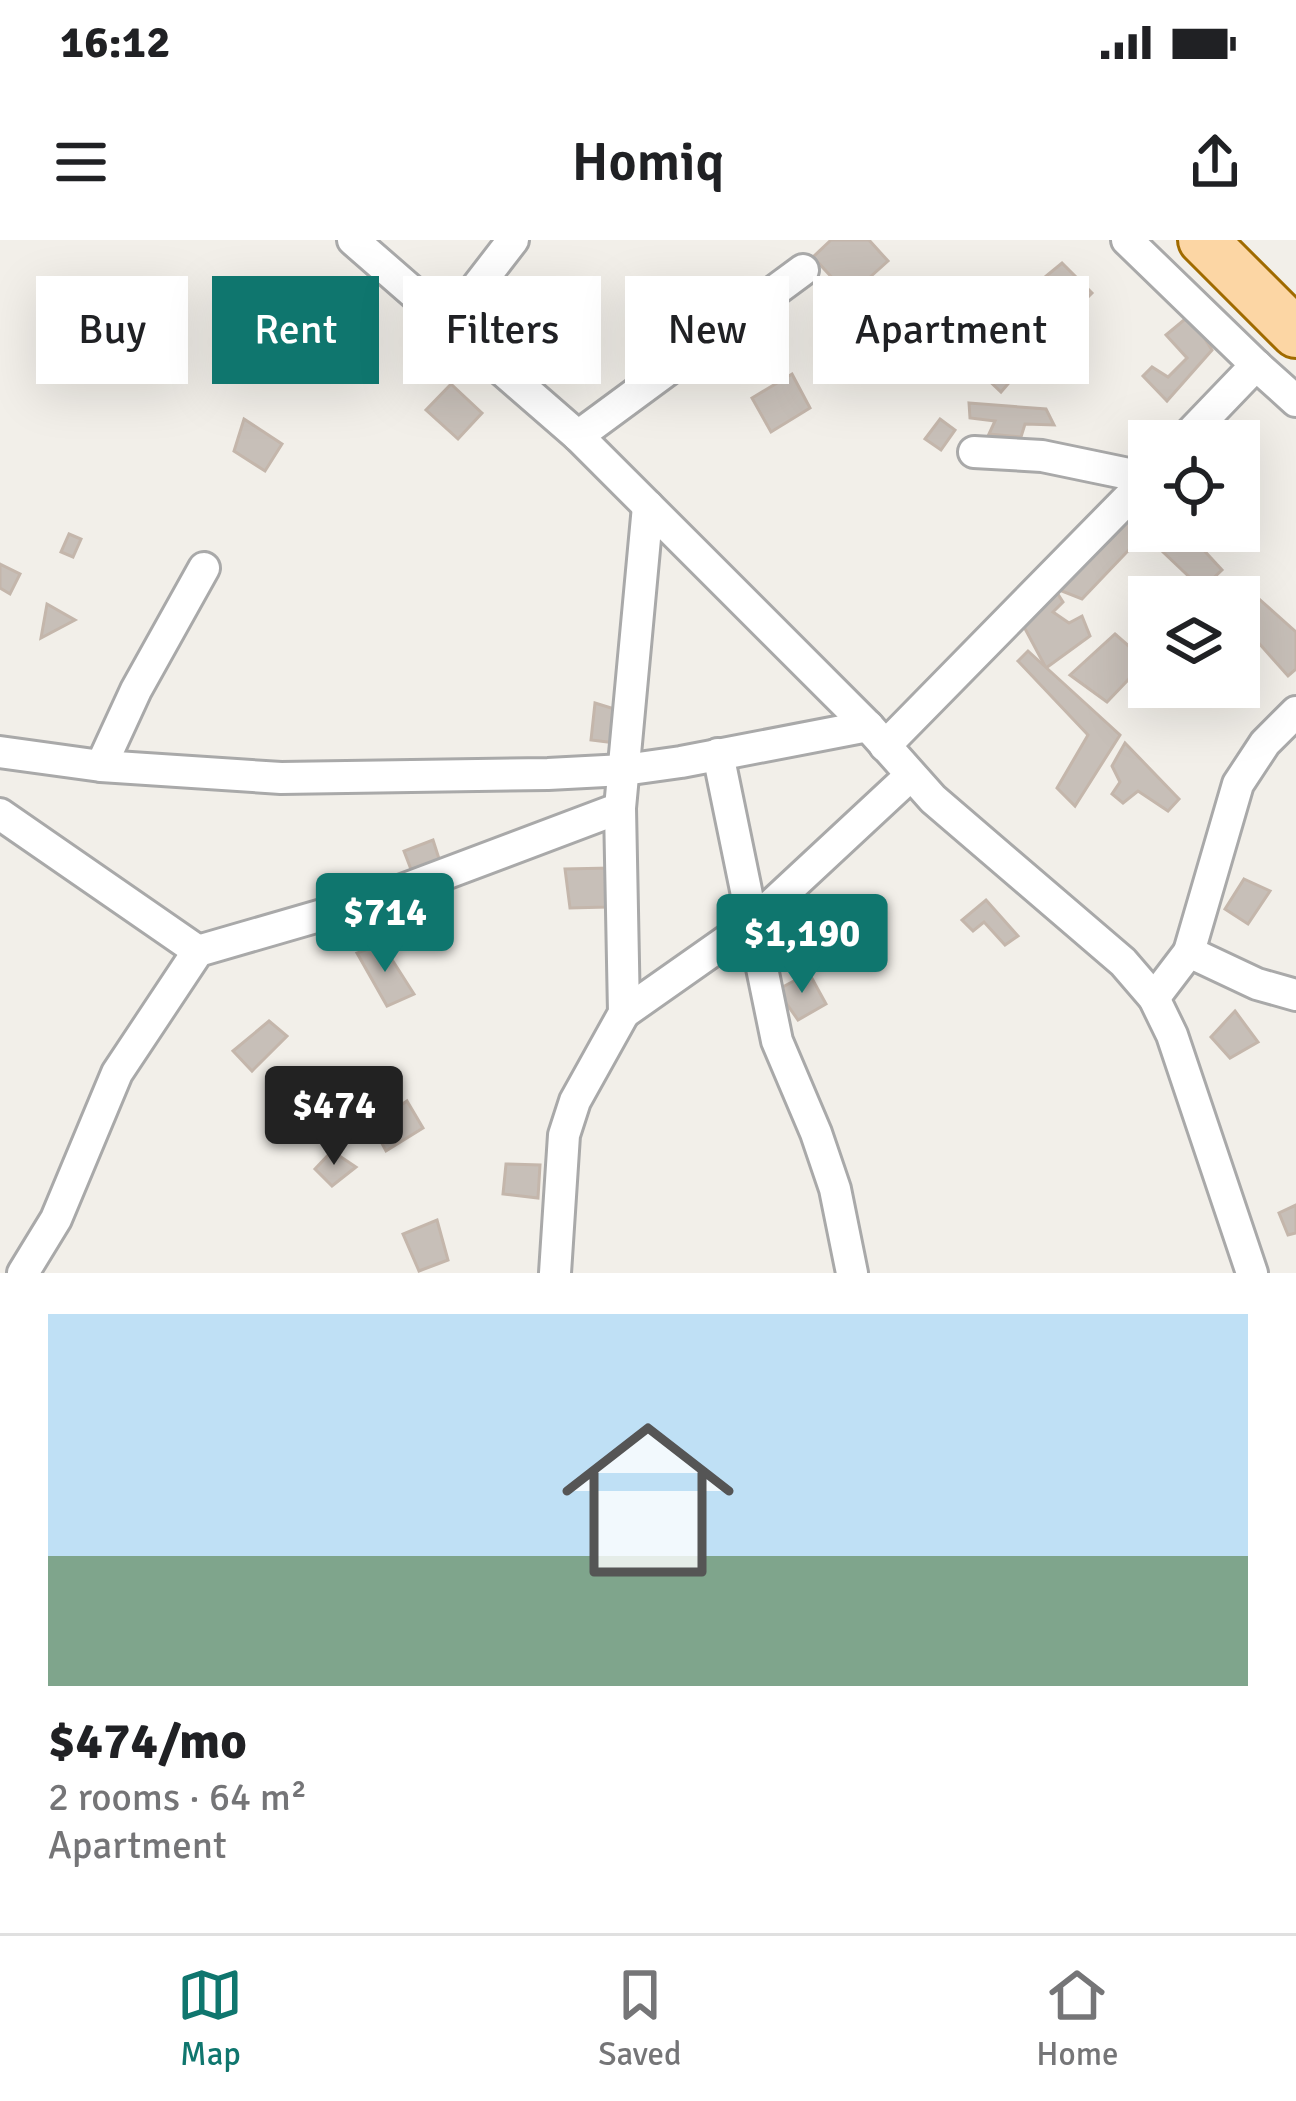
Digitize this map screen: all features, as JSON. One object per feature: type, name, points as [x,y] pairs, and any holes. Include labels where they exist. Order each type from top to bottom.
[{"type":"main road","points":[[1203,240],[1296,333]]},
{"type":"street","points":[[353,240],[403,283]]},
{"type":"street","points":[[485,276],[513,240]]},
{"type":"street","points":[[1127,240],[1296,401]]},
{"type":"street","points":[[578,436],[803,270]]},
{"type":"street","points":[[1203,420],[1256,365]]},
{"type":"street","points":[[519,384],[648,506],[910,776],[1035,890],[1123,962],[1154,998],[1172,1035],[1252,1273]]},
{"type":"street","points":[[974,452],[1042,456],[1128,473]]},
{"type":"street","points":[[0,752],[101,766],[280,778],[624,770],[876,736],[1128,496]]},
{"type":"street","points":[[624,1013],[620,808],[648,506]]},
{"type":"street","points":[[101,766],[136,690],[204,568]]},
{"type":"street","points":[[1154,998],[1177,974],[1189,952],[1238,784],[1265,743],[1296,712]]},
{"type":"street","points":[[718,754],[777,1041],[817,1133],[835,1189],[852,1273]]},
{"type":"street","points":[[554,1273],[564,1135],[575,1101],[624,1013],[752,922],[910,776]]},
{"type":"street","points":[[23,1273],[56,1219],[117,1073],[198,951],[381,898],[620,808]]},
{"type":"street","points":[[0,814],[198,951]]},
{"type":"street","points":[[1189,952],[1256,984],[1296,995]]},
{"type":"building","points":[[831,240],[869,240],[888,261],[871,276],[831,276],[813,257]]},
{"type":"building","points":[[1062,263],[1075,276],[1046,276]]},
{"type":"building","points":[[1190,315],[1212,350],[1167,401],[1143,376],[1152,367],[1168,377],[1187,358],[1166,335]]},
{"type":"building","points":[[789,376],[810,408],[771,432],[752,398],[775,384],[789,384]]},
{"type":"building","points":[[451,384],[482,413],[458,439],[426,410]]},
{"type":"building","points":[[969,403],[1046,409],[1054,425],[1025,424],[1021,437],[989,434],[995,421],[970,418]]},
{"type":"building","points":[[244,419],[282,444],[265,471],[234,451]]},
{"type":"building","points":[[940,419],[955,430],[941,450],[925,439]]},
{"type":"building","points":[[1128,512],[1128,551],[1082,599],[1054,588]]},
{"type":"building","points":[[69,534],[81,539],[73,557],[61,552]]},
{"type":"building","points":[[1163,552],[1205,552],[1222,570],[1216,576],[1188,576]]},
{"type":"building","points":[[0,564],[20,574],[10,594],[0,588]]},
{"type":"building","points":[[1054,588],[1063,602],[1053,612],[1069,623],[1082,616],[1090,636],[1046,668],[1023,625]]},
{"type":"building","points":[[1260,600],[1296,632],[1296,669],[1288,676],[1260,644]]},
{"type":"building","points":[[47,604],[75,620],[41,638]]},
{"type":"building","points":[[1115,634],[1128,645],[1128,680],[1107,702],[1070,675]]},
{"type":"building","points":[[1028,651],[1120,735],[1075,806],[1057,788],[1088,735],[1018,661]]},
{"type":"building","points":[[595,703],[621,711],[616,743],[591,740]]},
{"type":"building","points":[[1125,743],[1179,799],[1168,811],[1138,791],[1123,803],[1112,794],[1120,782],[1112,766]]},
{"type":"building","points":[[433,840],[441,865],[412,872],[404,851]]},
{"type":"building","points":[[610,868],[607,907],[570,908],[565,869]]},
{"type":"building","points":[[1244,879],[1270,891],[1248,924],[1225,909]]},
{"type":"building","points":[[986,900],[1018,936],[1005,945],[984,922],[973,931],[962,920]]},
{"type":"building","points":[[382,944],[414,994],[387,1006],[357,953]]},
{"type":"building","points":[[809,973],[826,1004],[798,1020],[777,990]]},
{"type":"building","points":[[1235,1011],[1258,1042],[1230,1058],[1211,1037]]},
{"type":"building","points":[[269,1021],[287,1036],[252,1071],[233,1051]]},
{"type":"building","points":[[407,1101],[423,1128],[386,1151],[372,1125]]},
{"type":"building","points":[[332,1151],[356,1167],[332,1186],[315,1169]]},
{"type":"building","points":[[506,1164],[540,1165],[538,1198],[503,1194]]},
{"type":"building","points":[[1296,1205],[1296,1233],[1288,1235],[1279,1213]]},
{"type":"building","points":[[437,1220],[448,1260],[419,1271],[403,1234]]}]
